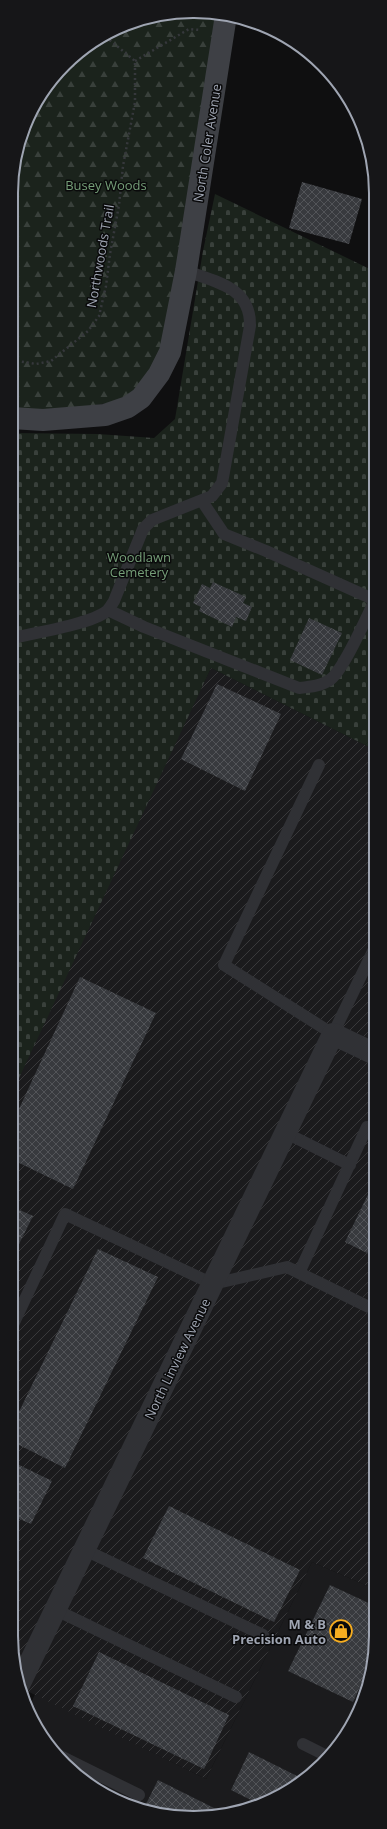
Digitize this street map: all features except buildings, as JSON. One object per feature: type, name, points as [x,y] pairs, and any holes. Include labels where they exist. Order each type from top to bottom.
[{"type":"street","name":"North Coler Avenue","points":[[18,418],[43,420],[105,415],[128,406],[141,398],[159,374],[170,352],[186,271],[225,24]]},
{"type":"street","points":[[333,1034],[369,1051]]},
{"type":"street","name":"North Linview Avenue","points":[[23,1677],[333,1034]]},
{"type":"lane","points":[[18,637],[70,624],[100,615],[108,610],[114,601],[143,529],[152,520],[212,496],[222,483],[250,326],[250,314],[244,299],[232,288],[186,271]]},
{"type":"lane","points":[[202,501],[224,534],[266,551],[369,597]]},
{"type":"lane","points":[[108,610],[144,627],[299,688],[315,687],[331,679],[343,664],[369,612]]},
{"type":"lane","points":[[319,765],[224,965],[333,1034],[369,959]]},
{"type":"lane","points":[[299,1273],[367,1127]]},
{"type":"lane","points":[[286,1132],[350,1165]]},
{"type":"lane","points":[[18,1314],[65,1214],[213,1284],[287,1267],[369,1307]]},
{"type":"lane","points":[[85,1550],[263,1635]]},
{"type":"lane","points":[[56,1610],[236,1698]]},
{"type":"lane","points":[[303,1744],[323,1754]]},
{"type":"lane","points":[[71,1761],[139,1795]]},
{"type":"path","points":[[110,40],[135,61],[189,29],[225,24]]},
{"type":"path","name":"Northwoods Trail","points":[[18,361],[36,364],[51,361],[88,331],[99,316],[106,286],[135,102],[135,61]]},
{"type":"shaded area","points":[[211,668],[369,747],[369,1586],[312,1562],[206,1779],[27,1691],[21,1670],[18,1647],[18,1070]]},
{"type":"shaded area","points":[[312,1562],[369,1586],[369,1647],[366,1670],[360,1692],[351,1713],[333,1742],[318,1760],[291,1781],[271,1793],[250,1802],[228,1808],[205,1811],[182,1811],[159,1808],[137,1802],[116,1793],[87,1775],[69,1760],[54,1742],[31,1703],[35,1694],[206,1779]]},
{"type":"green space","name":"Busey Woods","points":[[182,18],[205,18],[216,20],[170,352],[141,398],[18,417],[18,182],[21,159],[31,126],[48,96],[69,69],[87,54],[126,31],[159,21]]},
{"type":"green space","name":"Woodlawn Cemetery","points":[[215,194],[369,269],[369,747],[211,668],[18,1080],[18,433],[98,434],[154,438],[175,419],[203,251]]},
{"type":"place","name":"M & B Precision Auto","points":[[341,1631]]}]
